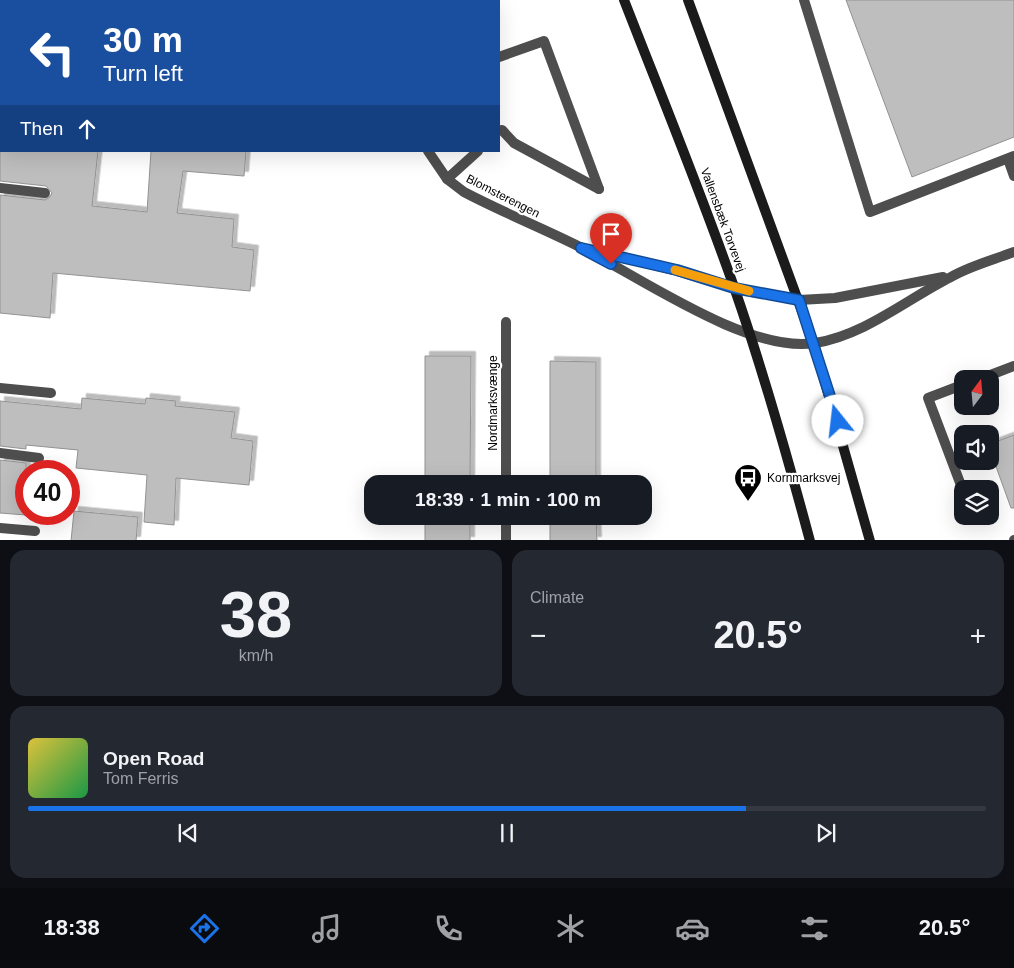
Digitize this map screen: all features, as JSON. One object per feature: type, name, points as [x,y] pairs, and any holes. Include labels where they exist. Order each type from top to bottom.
[{"type":"street","name":"Vallensbæk Torvevej","points":[[624,0],[697,186],[734,288],[766,385],[810,540]]},
{"type":"street","points":[[688,0],[814,344],[870,540]]},
{"type":"street","points":[[804,0],[870,212],[1011,158],[1014,176]]},
{"type":"street","points":[[500,57],[544,41],[599,189],[514,143],[500,129]]},
{"type":"street","name":"Blomsterengen","points":[[429,152],[447,179],[464,192],[581,248],[672,298],[749,334],[780,342],[814,344]]},
{"type":"street","points":[[447,179],[477,152]]},
{"type":"street","points":[[0,188],[45,193]]},
{"type":"street","name":"Blomsterengen","points":[[581,248],[677,270],[734,288],[799,300]]},
{"type":"street","points":[[814,344],[859,329],[952,276],[1014,252]]},
{"type":"street","points":[[799,300],[841,297],[952,276]]},
{"type":"street","name":"Nordmarksvænge","points":[[506,322],[506,475]]},
{"type":"street","points":[[999,372],[1014,366]]},
{"type":"street","points":[[0,388],[51,393]]},
{"type":"street","points":[[954,389],[928,398],[959,480]]},
{"type":"street","points":[[0,454],[39,458]]},
{"type":"street","points":[[506,525],[506,540]]},
{"type":"street","points":[[0,528],[35,531]]},
{"type":"building","points":[[846,0],[1014,0],[1014,137],[912,177]]},
{"type":"building","points":[[0,152],[98,152],[92,206],[147,212],[151,152],[246,152],[244,176],[183,171],[177,213],[234,219],[232,247],[254,250],[250,291],[53,273],[50,318],[0,313],[0,195],[45,200],[52,193],[46,186],[0,181]]},
{"type":"building","points":[[425,356],[471,356],[470,475],[425,475]]},
{"type":"building","points":[[550,361],[596,362],[596,475],[550,475]]},
{"type":"building","points":[[82,398],[145,404],[146,398],[176,401],[175,406],[235,412],[231,438],[253,441],[249,485],[176,478],[174,525],[144,522],[147,475],[80,468],[80,460],[77,460],[78,450],[26,445],[26,449],[0,446],[0,401],[81,409]]},
{"type":"building","points":[[1014,435],[1014,508],[1011,508],[997,470],[999,470],[999,441]]},
{"type":"building","points":[[0,460],[15,462],[15,514],[0,513]]},
{"type":"building","points":[[80,512],[138,517],[136,540],[71,540],[73,525],[80,525]]},
{"type":"building","points":[[425,525],[470,525],[470,540],[425,540]]},
{"type":"building","points":[[550,525],[596,525],[597,540],[550,540]]},
{"type":"slow traffic","points":[[675,270],[749,291]]},
{"type":"place","name":"Kornmarksvej","points":[[748,502]]},
{"type":"route","points":[[611,264],[581,248],[677,270],[767,296],[799,300],[838,421]]}]
